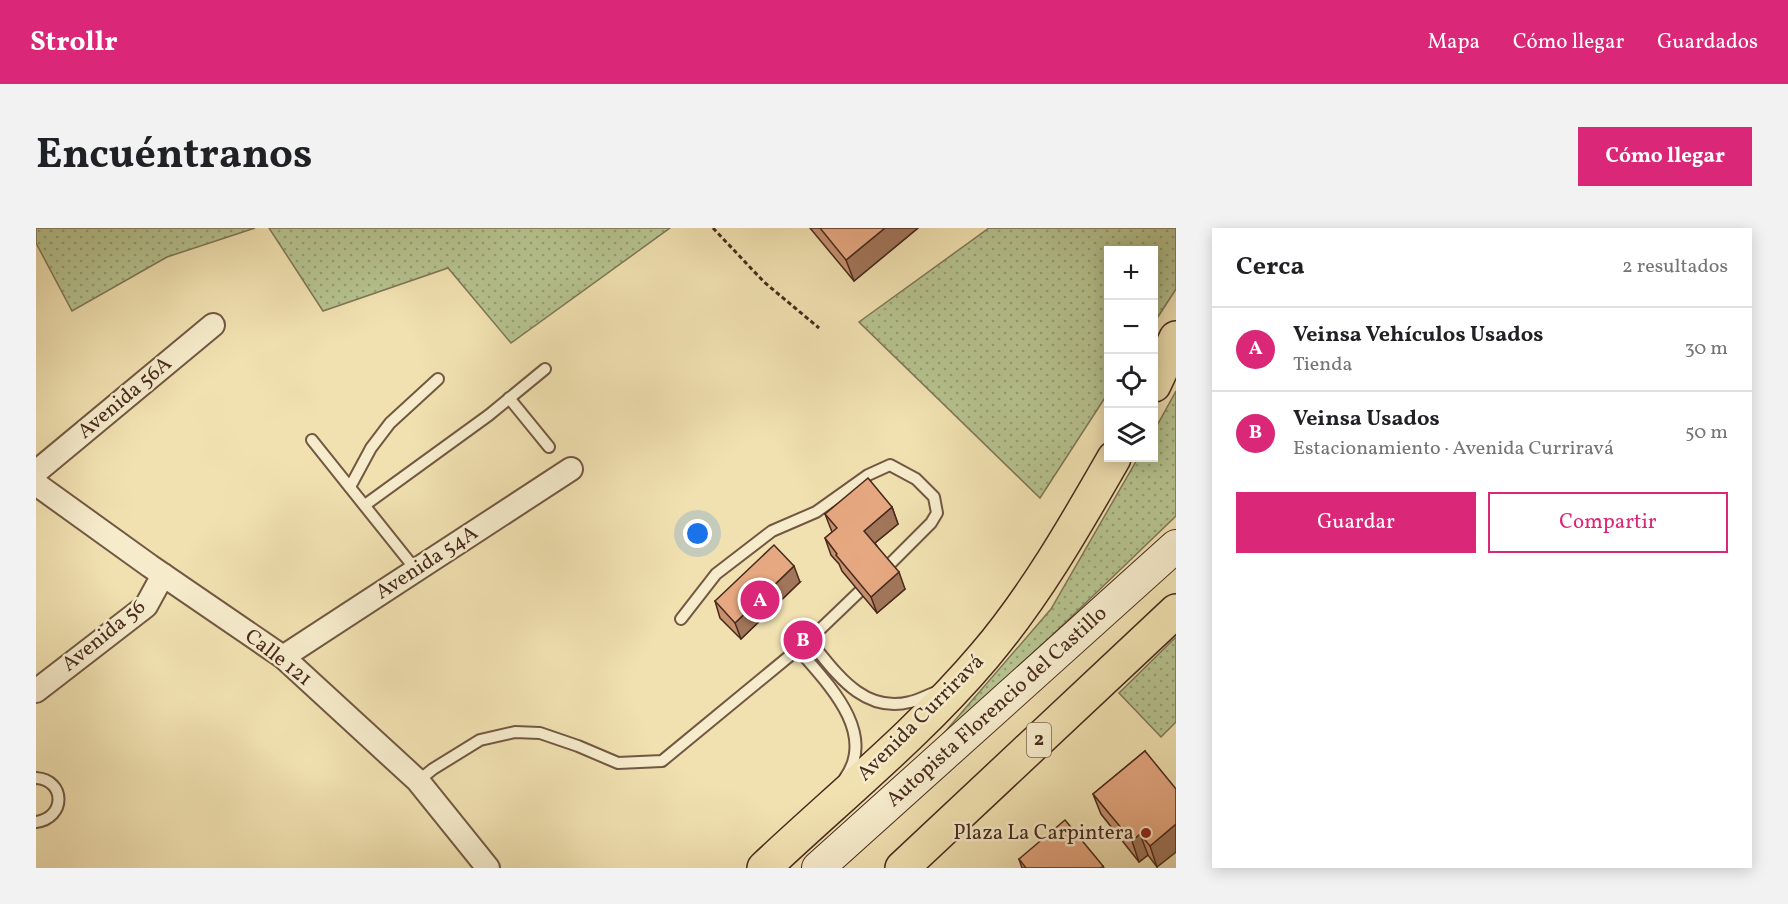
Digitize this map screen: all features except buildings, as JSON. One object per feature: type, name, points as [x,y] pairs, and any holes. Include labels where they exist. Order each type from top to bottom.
[{"type":"highway","points":[[1158,377],[1176,339]]},
{"type":"highway","name":"Avenida Curriravá","points":[[764,868],[922,723],[984,656],[1064,544],[1112,462]]},
{"type":"highway","name":"2","points":[[902,868],[1176,611]]},
{"type":"main road","name":"Autopista Florencio del Castillo","points":[[818,868],[1176,546]]},
{"type":"street","name":"Avenida 56A","points":[[36,472],[213,324]]},
{"type":"street","name":"Avenida 54A","points":[[283,657],[571,469]]},
{"type":"street","name":"Calle 121","points":[[36,484],[283,657],[418,781],[488,868]]},
{"type":"street","name":"Avenida 56","points":[[36,691],[146,606],[163,575]]},
{"type":"lane","points":[[365,506],[545,369]]},
{"type":"lane","points":[[350,487],[371,448],[390,423],[438,379]]},
{"type":"lane","points":[[509,398],[549,447]]},
{"type":"lane","points":[[312,440],[416,570]]},
{"type":"lane","points":[[681,619],[716,574],[772,531],[816,512],[868,475],[890,465],[916,479],[934,497],[937,513],[931,523],[887,567]]},
{"type":"lane","points":[[418,781],[480,740],[515,732],[540,733],[618,763],[662,761],[809,640],[859,592]]},
{"type":"lane","points":[[809,640],[848,687],[872,700],[889,704],[909,702],[939,691],[984,656]]},
{"type":"lane","points":[[798,649],[838,696],[854,730],[856,750],[849,773],[808,826]]},
{"type":"lane","points":[[36,778],[46,780],[53,785],[58,795],[58,803],[53,814],[47,819],[36,822]]},
{"type":"path","points":[[713,228],[764,282],[819,328]]},
{"type":"green space","points":[[36,228],[255,228],[167,257],[72,311],[36,243]]},
{"type":"green space","points":[[269,228],[670,228],[511,343],[448,268],[323,311]]},
{"type":"green space","points":[[989,228],[1176,228],[1176,289],[1158,317],[1158,246],[1104,246],[1104,399],[1040,498],[859,322]]},
{"type":"green space","points":[[1176,391],[1176,516],[912,770],[1051,609],[1136,462],[1158,462],[1158,424]]},
{"type":"green space","points":[[1176,637],[1176,722],[1161,737],[1119,693]]},
{"type":"place","name":"Veinsa Vehículos Usados","points":[[760,600]]},
{"type":"place","name":"Veinsa Usados","points":[[803,640]]},
{"type":"place","name":"Plaza La Carpintera","points":[[1146,833]]}]
